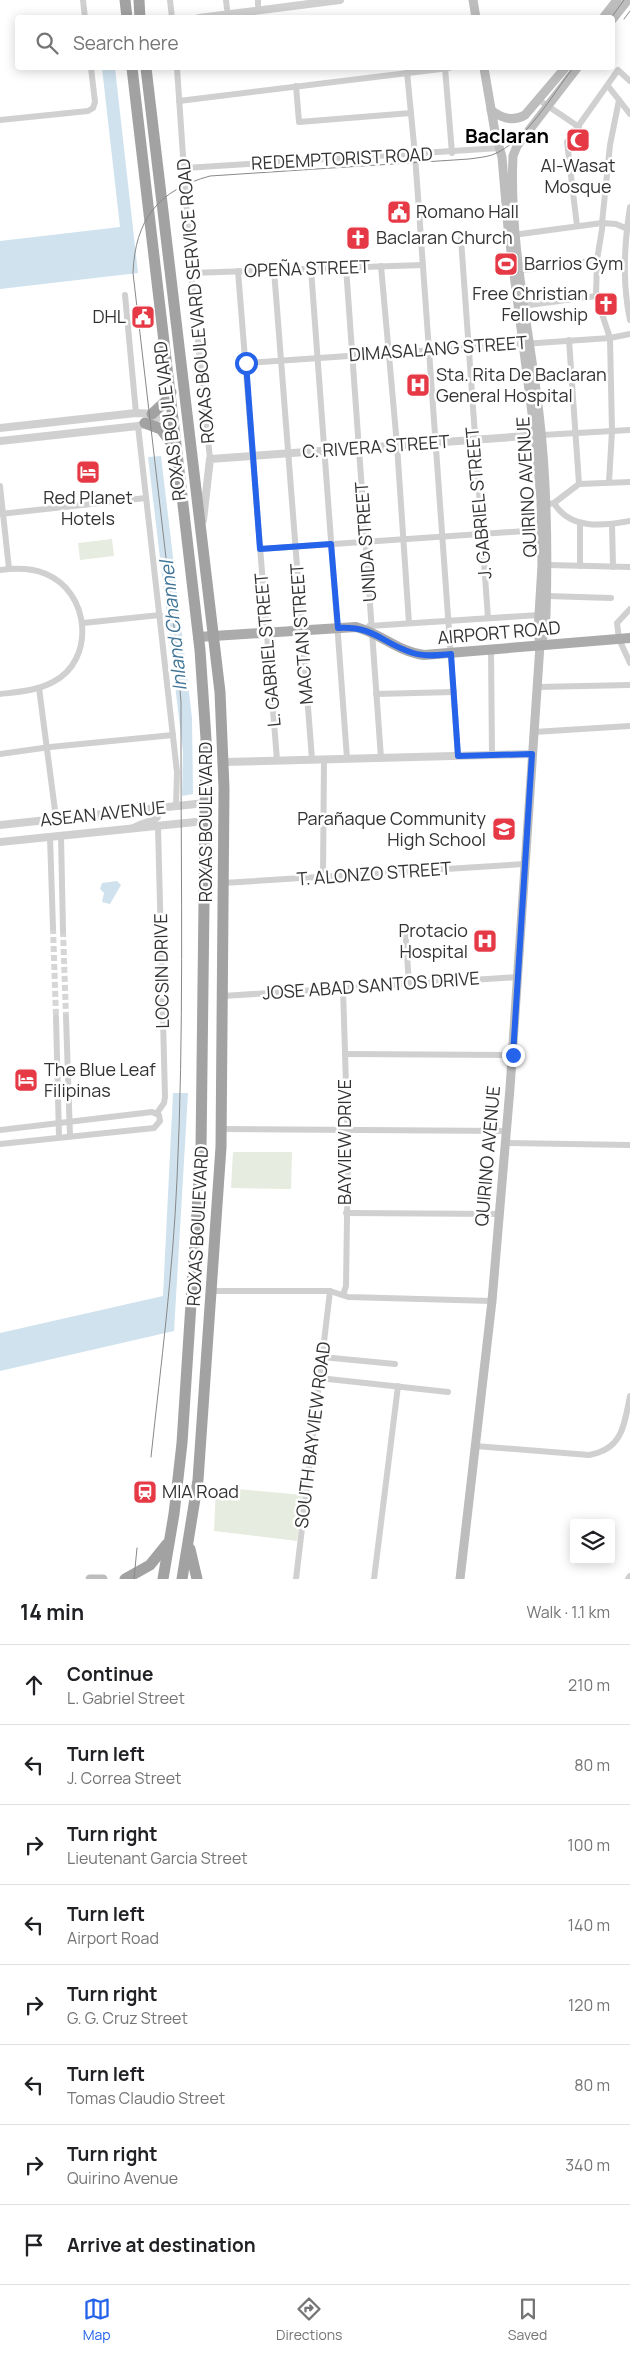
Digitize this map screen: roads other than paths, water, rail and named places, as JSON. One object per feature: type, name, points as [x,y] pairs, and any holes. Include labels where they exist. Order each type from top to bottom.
[{"type":"highway","points":[[125,0],[127,15]]},
{"type":"highway","points":[[138,0],[140,15]]},
{"type":"highway","name":"ROXAS BOULEVARD","points":[[132,70],[171,392],[198,637],[205,721],[201,1149],[182,1443],[170,1540],[163,1579]]},
{"type":"highway","name":"ROXAS BOULEVARD","points":[[146,70],[220,692],[224,762],[221,1129],[201,1454],[189,1545],[182,1579]]},
{"type":"highway","points":[[171,392],[166,401],[145,421],[161,429],[177,452]]},
{"type":"highway","points":[[126,1579],[150,1565],[170,1540]]},
{"type":"highway","points":[[189,1545],[198,1579]]},
{"type":"main road","points":[[473,0],[476,15]]},
{"type":"main road","points":[[607,15],[623,1]]},
{"type":"main road","points":[[615,15],[623,1]]},
{"type":"main road","name":"QUIRINO AVENUE","points":[[484,70],[501,152],[513,235],[547,504],[548,565],[545,632],[540,645]]},
{"type":"main road","points":[[491,110],[502,117],[518,119],[539,100],[563,70]]},
{"type":"main road","points":[[501,152],[507,154],[516,149],[575,70]]},
{"type":"main road","name":"QUIRINO AVENUE","points":[[513,235],[516,149]]},
{"type":"main road","name":"QUIRINO AVENUE","points":[[460,1579],[492,1301],[513,1055],[540,645],[538,631],[541,530],[547,504]]},
{"type":"main road","name":"AIRPORT ROAD","points":[[198,637],[356,627],[372,629],[392,645],[414,654],[451,654],[624,638]]},
{"type":"main road","points":[[90,1579],[104,1579]]},
{"type":"street","points":[[83,0],[85,15]]},
{"type":"street","points":[[170,0],[172,15]]},
{"type":"street","points":[[226,0],[227,9]]},
{"type":"street","points":[[222,15],[340,0]]},
{"type":"street","points":[[0,120],[88,111],[93,108],[95,102],[91,70]]},
{"type":"street","name":"ROXAS BOULEVARD SERVICE ROAD","points":[[176,70],[192,272],[210,459],[202,535]]},
{"type":"street","points":[[179,101],[426,70]]},
{"type":"street","points":[[445,70],[452,153]]},
{"type":"street","points":[[577,226],[566,145],[568,139],[579,127],[618,70],[630,81]]},
{"type":"street","points":[[407,72],[416,155],[428,350],[458,756]]},
{"type":"street","points":[[296,86],[299,122],[411,113]]},
{"type":"street","points":[[608,86],[630,114]]},
{"type":"street","points":[[539,100],[579,127]]},
{"type":"street","points":[[609,482],[612,431],[610,338],[596,296],[597,260],[603,223],[610,145],[619,100]]},
{"type":"street","name":"REDEMPTORIST ROAD","points":[[184,168],[501,152]]},
{"type":"street","points":[[630,207],[625,272],[630,320]]},
{"type":"street","points":[[513,235],[603,223],[616,224],[628,229]]},
{"type":"street","name":"J. GABRIEL STREET","points":[[460,239],[488,618]]},
{"type":"street","points":[[517,271],[597,260]]},
{"type":"street","name":"OPEÑA STREET","points":[[192,272],[423,265]]},
{"type":"street","points":[[381,266],[397,445],[409,623]]},
{"type":"street","name":"UNIDA STREET","points":[[346,268],[381,758]]},
{"type":"street","points":[[311,269],[316,358],[347,758]]},
{"type":"street","name":"MACTAN STREET","points":[[274,270],[312,759]]},
{"type":"street","name":"L. GABRIEL STREET","points":[[238,271],[277,760]]},
{"type":"street","points":[[125,295],[136,413],[145,421],[146,498],[177,772],[176,806]]},
{"type":"street","points":[[521,306],[596,296]]},
{"type":"street","name":"DIMASALANG STREET","points":[[246,363],[610,338],[630,334]]},
{"type":"street","points":[[569,340],[578,484]]},
{"type":"street","points":[[0,428],[136,413]]},
{"type":"street","points":[[0,441],[145,421]]},
{"type":"street","points":[[539,435],[630,430]]},
{"type":"street","name":"C. RIVERA STREET","points":[[210,459],[539,435]]},
{"type":"street","points":[[630,482],[578,484],[547,504],[580,524],[612,524],[630,521]]},
{"type":"street","points":[[0,486],[1,514],[9,569]]},
{"type":"street","points":[[1,514],[146,498]]},
{"type":"street","points":[[580,524],[580,566]]},
{"type":"street","points":[[612,524],[613,567]]},
{"type":"street","points":[[260,549],[541,530]]},
{"type":"street","points":[[548,565],[630,567]]},
{"type":"street","points":[[0,570],[35,571],[56,580],[75,599],[83,624],[81,647],[72,665],[62,676],[39,688],[0,694]]},
{"type":"street","points":[[546,596],[611,598]]},
{"type":"street","points":[[630,609],[617,623],[624,638],[630,663]]},
{"type":"street","points":[[83,624],[160,614]]},
{"type":"street","points":[[372,629],[409,623],[539,615]]},
{"type":"street","points":[[491,650],[492,755]]},
{"type":"street","points":[[537,687],[630,686]]},
{"type":"street","points":[[39,688],[56,818]]},
{"type":"street","points":[[376,694],[454,692]]},
{"type":"street","points":[[534,732],[630,726]]},
{"type":"street","points":[[0,754],[46,747],[173,735]]},
{"type":"street","points":[[224,762],[532,754]]},
{"type":"street","points":[[323,877],[324,759]]},
{"type":"street","name":"ASEAN AVENUE","points":[[0,825],[205,803]]},
{"type":"street","points":[[132,829],[142,822],[155,820],[157,818],[156,808]]},
{"type":"street","name":"ASEAN AVENUE","points":[[0,842],[205,821]]},
{"type":"street","name":"LOCSIN DRIVE","points":[[70,1136],[154,1128],[160,1121],[157,1114],[164,1103],[165,1097],[158,826]]},
{"type":"street","points":[[61,836],[63,931]]},
{"type":"street","points":[[50,837],[53,928]]},
{"type":"street","name":"T. ALONZO STREET","points":[[223,883],[525,864]]},
{"type":"street","points":[[405,927],[409,984]]},
{"type":"street","name":"JOSE ABAD SANTOS DRIVE","points":[[223,996],[518,977]]},
{"type":"street","name":"BAYVIEW DRIVE","points":[[343,988],[347,1130],[346,1286],[343,1295]]},
{"type":"street","points":[[56,1017],[59,1137]]},
{"type":"street","points":[[0,1144],[70,1136],[66,1017]]},
{"type":"street","points":[[345,1054],[513,1055]]},
{"type":"street","points":[[0,1130],[152,1112],[157,1114]]},
{"type":"street","points":[[221,1129],[506,1131]]},
{"type":"street","points":[[505,1143],[630,1145]]},
{"type":"street","points":[[346,1213],[499,1214]]},
{"type":"street","points":[[212,1291],[330,1291],[348,1297],[492,1301]]},
{"type":"street","name":"SOUTH BAYVIEW ROAD","points":[[296,1579],[330,1291]]},
{"type":"street","points":[[322,1357],[395,1364]]},
{"type":"street","points":[[320,1378],[448,1392]]},
{"type":"street","points":[[374,1579],[398,1386]]},
{"type":"street","points":[[475,1446],[589,1455],[607,1450],[614,1444],[626,1427],[630,1397]]},
{"type":"water","points":[[102,70],[115,70],[138,273],[0,289],[0,241],[120,227]]},
{"type":"water","name":"Inland Channel","points":[[161,456],[192,718],[193,794],[182,796],[183,752],[148,457]]},
{"type":"water","points":[[117,881],[121,885],[110,904],[102,902],[104,893],[100,889],[102,883]]},
{"type":"water","points":[[173,1093],[188,1093],[174,1331],[0,1371],[0,1333],[163,1296]]},
{"type":"tunnel","points":[[53,928],[56,1017]]},
{"type":"tunnel","points":[[63,931],[66,1017]]},
{"type":"tram line","points":[[613,15],[624,0]]},
{"type":"tram line","points":[[624,19],[630,11]]},
{"type":"tram line","points":[[151,1457],[173,1249],[177,1179],[182,960],[181,702],[133,273],[139,237],[153,210],[163,199],[192,182],[210,176],[469,159],[492,155],[504,149],[527,129],[572,70]]},
{"type":"tram line","points":[[134,1579],[137,1548]]},
{"type":"place","name":"Al-Wasat Mosque","points":[[578,140]]},
{"type":"place","name":"Romano Hall","points":[[399,212]]},
{"type":"place","name":"Baclaran Church","points":[[358,238]]},
{"type":"place","name":"Barrios Gym","points":[[506,264]]},
{"type":"place","name":"Free Christian Fellowship","points":[[606,304]]},
{"type":"place","name":"DHL","points":[[143,317]]},
{"type":"place","name":"Sta. Rita De Baclaran General Hospital","points":[[418,385]]},
{"type":"place","name":"Red Planet Hotels","points":[[88,472]]},
{"type":"place","name":"Parañaque Community High School","points":[[504,829]]},
{"type":"place","name":"Protacio Hospital","points":[[485,941]]},
{"type":"place","name":"The Blue Leaf Filipinas","points":[[26,1080]]},
{"type":"place","name":"MIA Road","points":[[145,1492]]},
{"type":"district","name":"Baclaran","points":[[507,136]]}]
